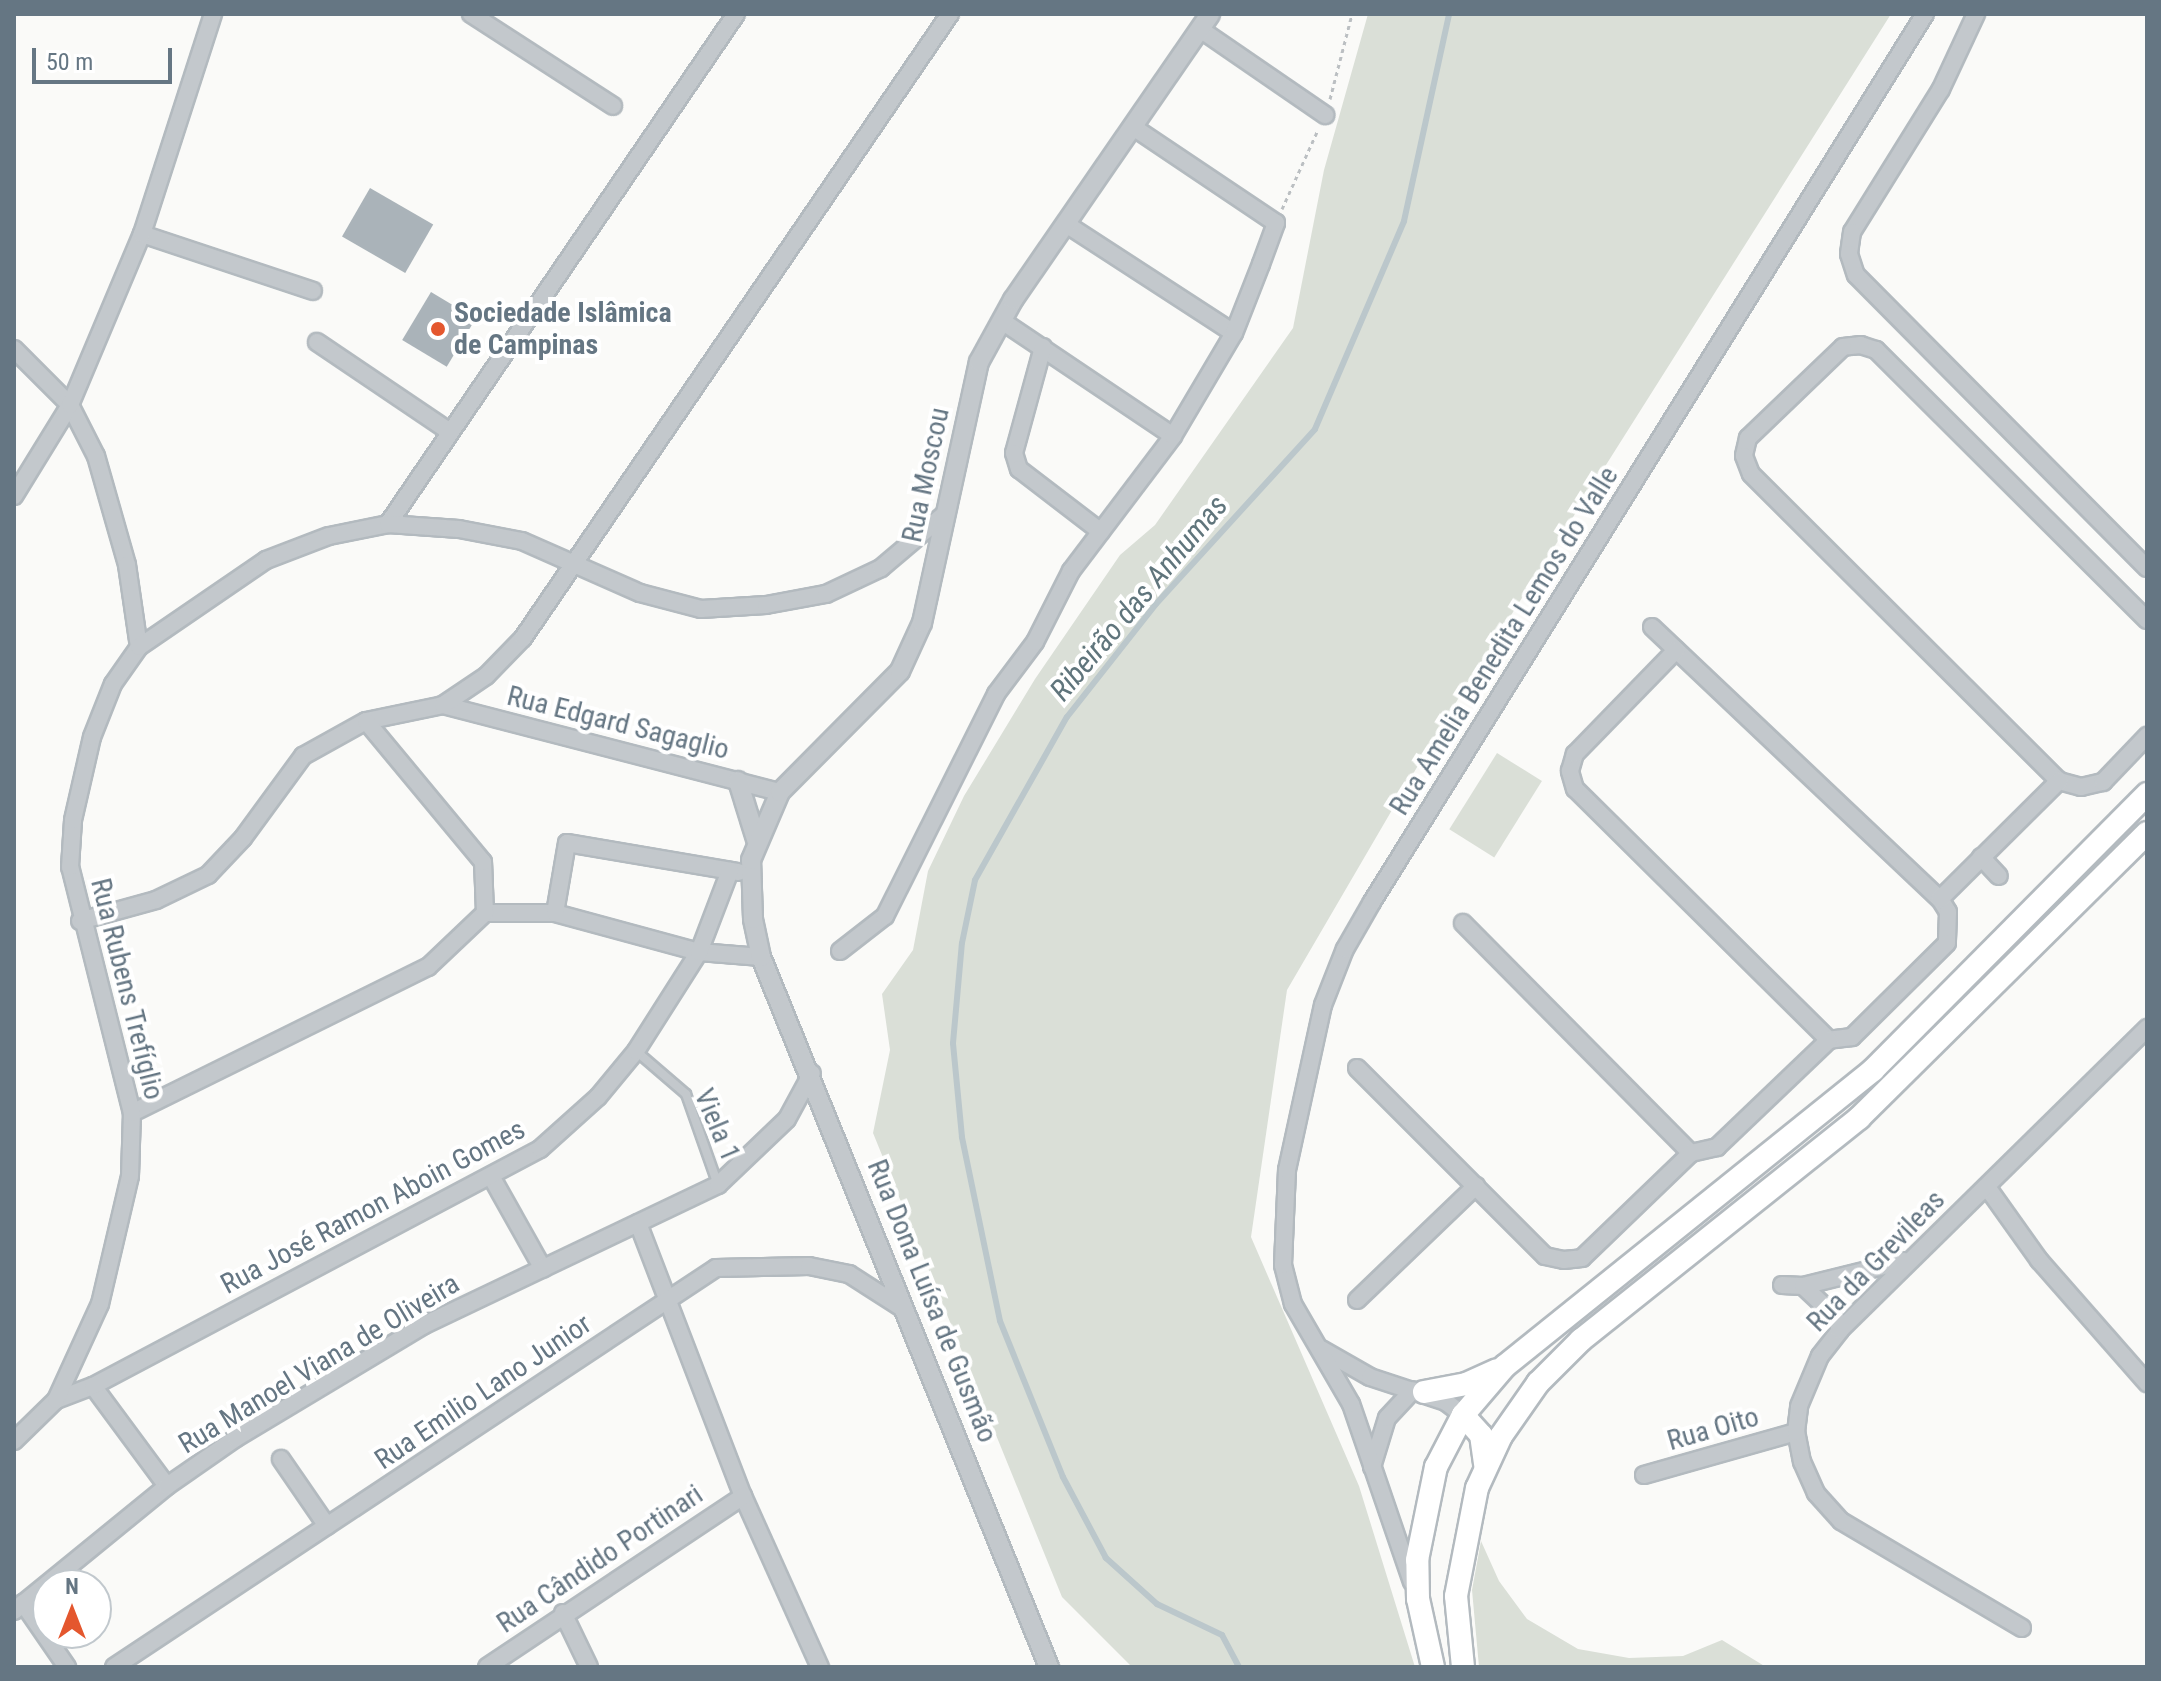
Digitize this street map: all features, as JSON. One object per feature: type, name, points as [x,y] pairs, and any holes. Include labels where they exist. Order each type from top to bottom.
[{"type":"main road","points":[[1433,1667],[1418,1599],[1417,1560],[1432,1481],[1463,1415],[1505,1366],[1873,1070],[2147,794]]},
{"type":"main road","points":[[1463,1667],[1456,1596],[1463,1541],[1484,1470],[1501,1436],[1538,1383],[1581,1340],[1859,1118],[2147,833]]},
{"type":"main road","points":[[1419,1391],[1466,1384],[1505,1366]]},
{"type":"main road","points":[[1463,1415],[1481,1435],[1484,1470]]},
{"type":"street","points":[[14,496],[70,405],[142,234],[213,14]]},
{"type":"street","points":[[471,14],[613,106]]},
{"type":"street","points":[[388,524],[736,14]]},
{"type":"street","points":[[80,921],[156,900],[208,875],[243,838],[303,756],[366,721],[443,705],[486,676],[523,638],[950,14]]},
{"type":"street","name":"Rua Amelia Benedita Lemos do Valle","points":[[1418,1599],[1351,1404],[1293,1304],[1283,1265],[1283,1218],[1304,1079],[1345,949],[1925,14]]},
{"type":"street","points":[[1976,14],[1941,89],[1852,232],[1849,254],[1856,275],[2147,568]]},
{"type":"street","points":[[1205,21],[1325,115]]},
{"type":"street","name":"Rua Moscou","points":[[761,957],[753,919],[756,839],[780,792],[900,671],[922,623],[979,362],[1002,321],[1066,224],[1205,21]]},
{"type":"street","points":[[840,951],[885,916],[996,694],[1035,642],[1071,571],[1173,436],[1234,333],[1276,223],[1133,127]]},
{"type":"street","points":[[1066,224],[1234,333]]},
{"type":"street","points":[[142,234],[313,291]]},
{"type":"street","points":[[1002,321],[1173,436]]},
{"type":"street","points":[[317,342],[450,432]]},
{"type":"street","points":[[2147,620],[1876,350],[1861,345],[1843,347],[1748,438],[1744,456],[1751,474],[2059,781],[2081,787],[2103,782],[2147,736]]},
{"type":"street","points":[[1043,347],[1014,453],[1019,469],[1101,532]]},
{"type":"street","points":[[14,349],[70,405],[96,456],[114,510],[139,647]]},
{"type":"street","name":"Rua Rubens Trefíglio","points":[[14,1441],[56,1400],[100,1304],[130,1176],[132,1113],[80,921],[70,867],[73,820],[92,737],[113,684],[139,647],[266,560],[329,536],[388,524],[459,529],[522,541],[577,562],[640,593],[701,609],[766,605],[826,594],[881,568],[946,513]]},
{"type":"street","points":[[1357,1068],[1545,1256],[1582,1258],[1691,1153],[1717,1147],[1829,1040],[1852,1037],[1947,943],[1948,912],[1940,899],[1652,627]]},
{"type":"street","points":[[1676,650],[1575,754],[1570,771],[1575,789],[1829,1040]]},
{"type":"street","name":"Rua Edgard Sagaglio","points":[[443,705],[780,792]]},
{"type":"street","points":[[366,721],[483,862],[485,913]]},
{"type":"street","points":[[738,781],[756,839]]},
{"type":"street","points":[[1940,899],[2059,781]]},
{"type":"street","name":"Rua José Ramon Aboin Gomes","points":[[56,1400],[93,1386],[492,1178],[565,1128],[636,1051],[699,952],[736,872],[567,843],[555,913]]},
{"type":"street","points":[[1981,857],[1999,876]]},
{"type":"street","points":[[132,1113],[428,967],[485,913],[555,913],[699,952],[761,957]]},
{"type":"street","points":[[1463,923],[1691,1153]]},
{"type":"street","name":"Rua Dona Luísa de Gusmão","points":[[761,957],[812,1073],[902,1308],[1049,1667]]},
{"type":"street","name":"Rua da Grevileas","points":[[2022,1628],[1841,1521],[1816,1493],[1802,1462],[1796,1432],[1807,1381],[1840,1330],[1905,1260],[2138,1044],[2147,1028]]},
{"type":"street","name":"Rua Manoel Viana de Oliveira","points":[[19,1607],[167,1486],[424,1325],[718,1185],[787,1119],[812,1073]]},
{"type":"street","points":[[492,1178],[543,1269]]},
{"type":"street","points":[[1357,1300],[1476,1186]]},
{"type":"street","points":[[1987,1187],[2039,1260],[2147,1383]]},
{"type":"street","name":"Rua Cândido Portinari","points":[[638,1223],[743,1496],[820,1667]]},
{"type":"street","points":[[1782,1285],[1803,1286],[1905,1260]]},
{"type":"street","name":"Rua Emilio Lano Junior","points":[[114,1667],[716,1268],[770,1263],[849,1274],[902,1308]]},
{"type":"street","points":[[1803,1286],[1835,1316],[1840,1330]]},
{"type":"street","points":[[1313,1343],[1370,1377],[1419,1391],[1463,1415]]},
{"type":"street","points":[[93,1386],[167,1486]]},
{"type":"street","points":[[1372,1467],[1387,1418],[1419,1391]]},
{"type":"street","name":"Rua Oito","points":[[1644,1475],[1796,1432]]},
{"type":"street","points":[[281,1459],[327,1526]]},
{"type":"street","name":"Rua Cândido Portinari","points":[[487,1667],[563,1613],[743,1496]]},
{"type":"street","points":[[19,1607],[67,1667]]},
{"type":"street","points":[[563,1613],[589,1667]]},
{"type":"lane","name":"Viela 1","points":[[636,1051],[686,1094],[718,1185]]},
{"type":"path","points":[[1276,223],[1325,115],[1352,14]]},
{"type":"shaded area","points":[[1368,14],[1891,14],[1441,726],[1287,990],[1251,1237],[1359,1486],[1415,1667],[1132,1667],[1062,1597],[873,1133],[890,1050],[882,994],[913,950],[928,871],[964,796],[1035,679],[1120,555],[1155,525],[1293,328],[1324,170]]},
{"type":"shaded area","points":[[1497,753],[1542,781],[1494,857],[1449,829]]},
{"type":"shaded area","points":[[1481,1541],[1499,1581],[1527,1619],[1578,1649],[1629,1658],[1683,1656],[1722,1640],[1766,1667],[1479,1667],[1472,1590]]},
{"type":"building","points":[[370,188],[433,224],[405,273],[342,236]]},
{"type":"building","name":"Sociedade Islâmica de Campinas","points":[[431,292],[476,319],[447,367],[402,340]]},
{"type":"waterway","name":"Ribeirão das Anhumas","points":[[1239,1667],[1222,1635],[1157,1604],[1106,1558],[1063,1477],[1000,1321],[962,1137],[953,1043],[962,943],[975,880],[1067,717],[1156,604],[1315,429],[1404,221],[1449,14]]},
{"type":"place","name":"Sociedade Islâmica de Campinas","points":[[438,329]]}]
